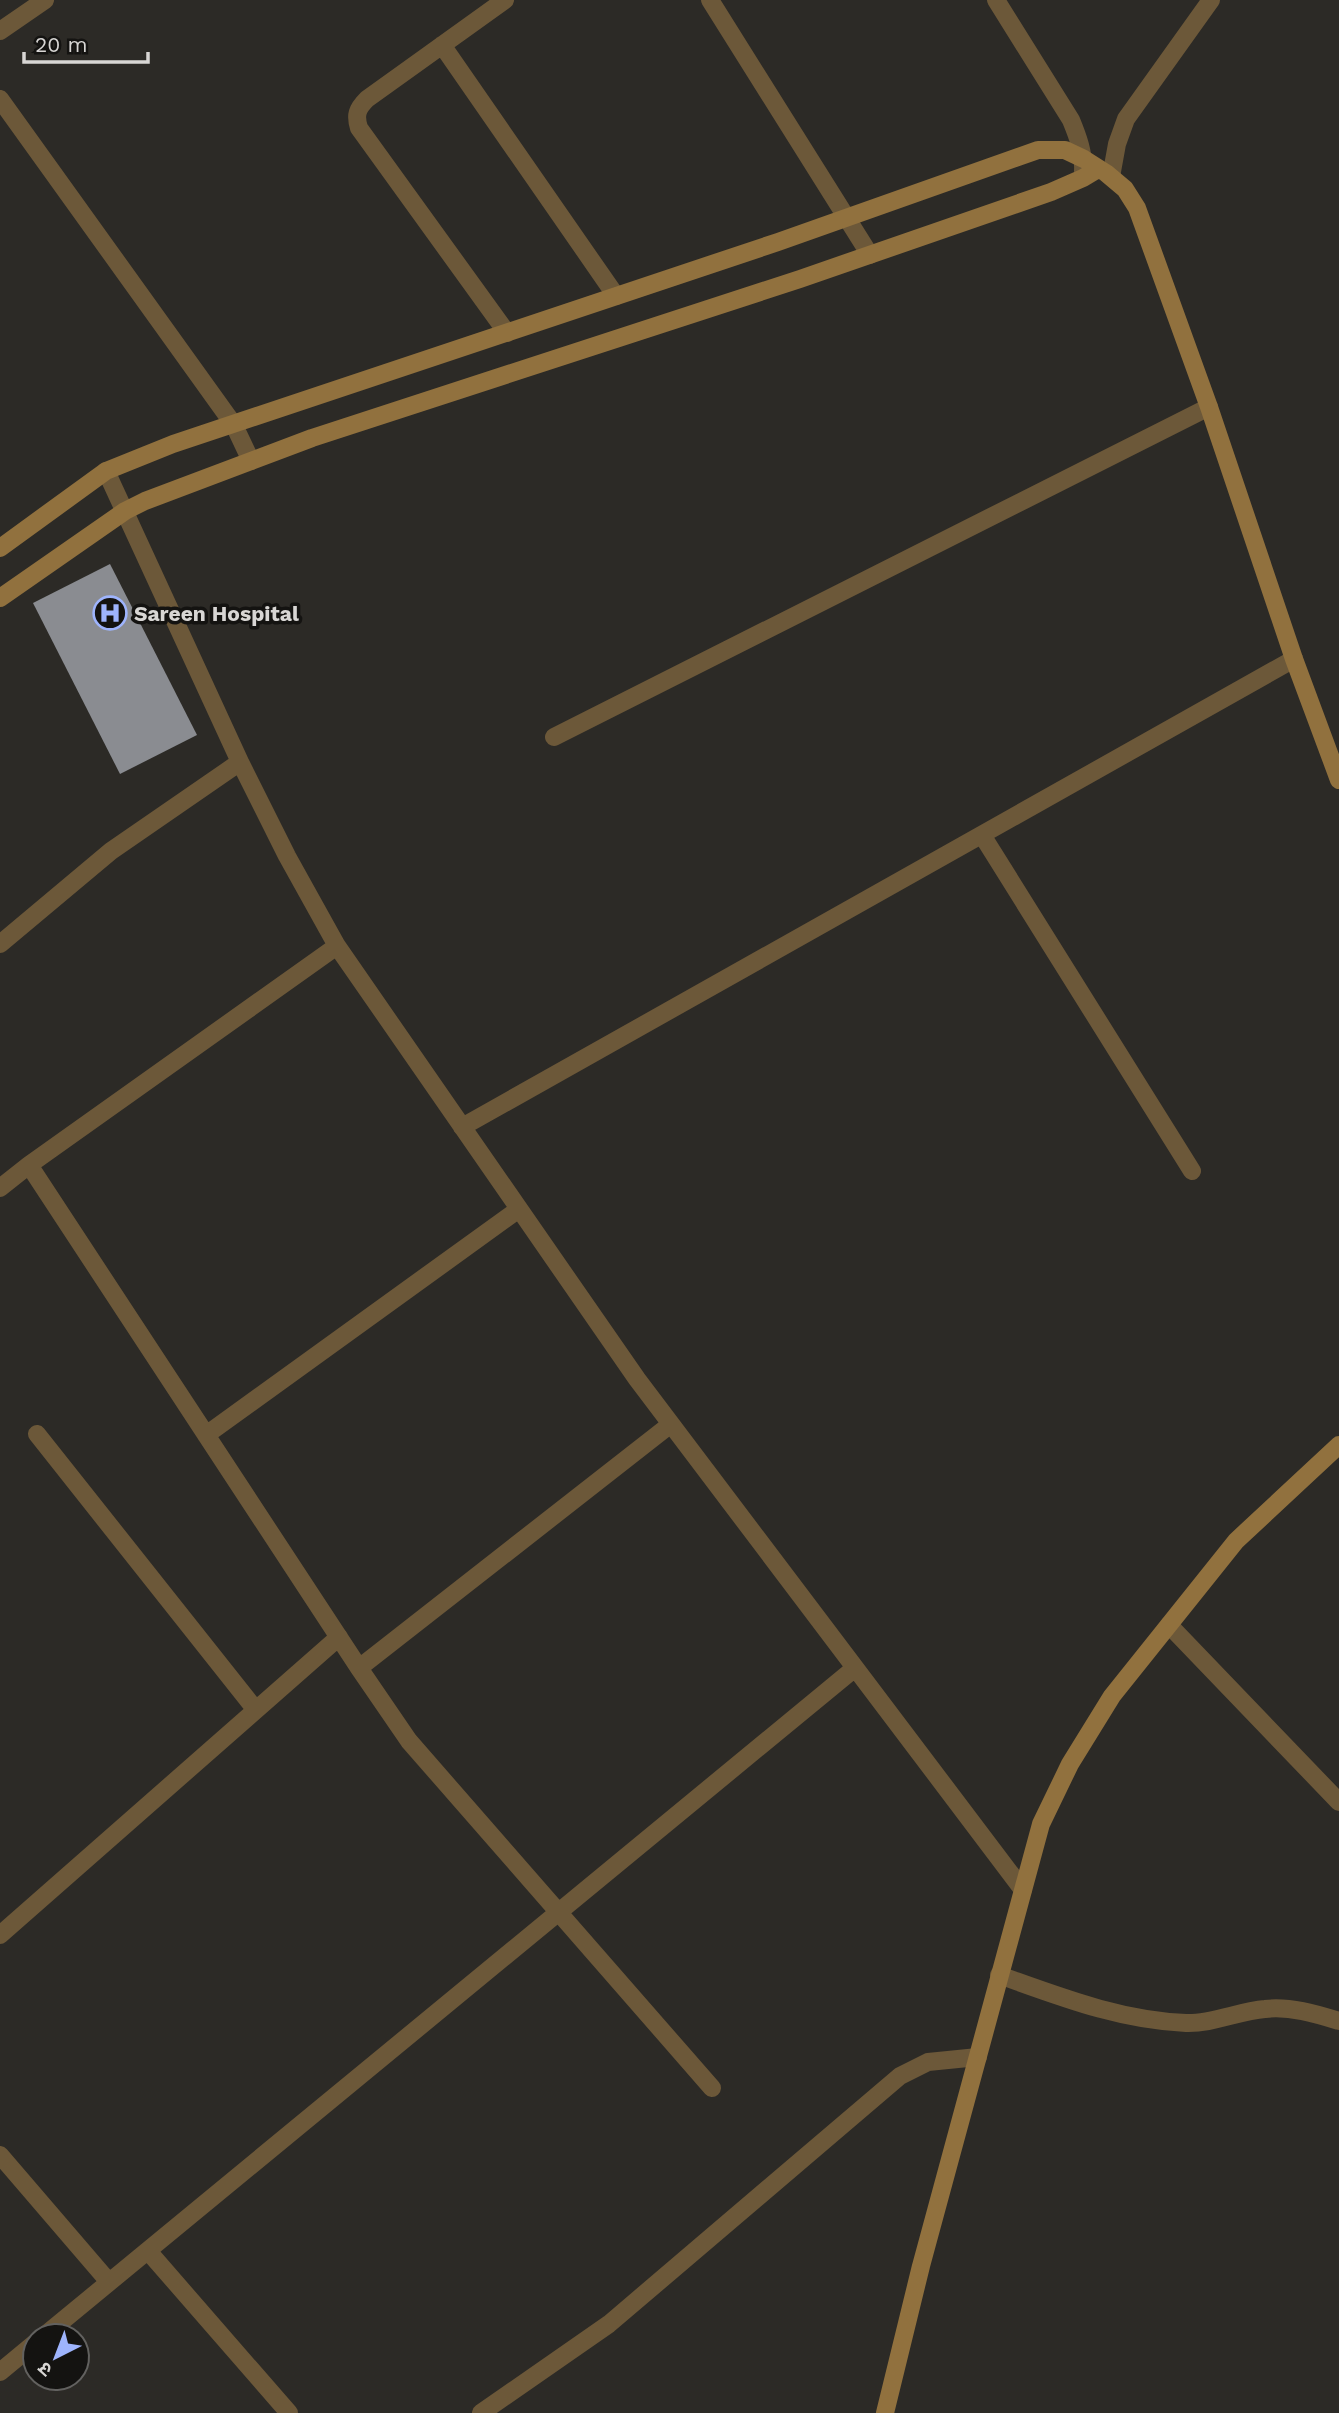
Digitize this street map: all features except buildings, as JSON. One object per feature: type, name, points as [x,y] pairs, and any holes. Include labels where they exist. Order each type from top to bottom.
[{"type":"street","points":[[0,31],[45,0]]},
{"type":"street","points":[[505,0],[367,99],[359,107],[356,117],[359,128],[507,333]]},
{"type":"street","points":[[710,0],[870,255]]},
{"type":"street","points":[[996,0],[1071,120],[1094,171]]},
{"type":"street","points":[[0,598],[125,511],[145,501],[325,434],[870,255],[1051,192],[1094,171],[1117,144],[1126,119],[1211,0]]},
{"type":"street","points":[[442,46],[616,296]]},
{"type":"street","points":[[0,99],[234,425],[251,461]]},
{"type":"street","points":[[0,548],[106,471],[173,444],[616,296],[1038,150],[1065,150],[1125,189],[1137,208],[1209,407],[1294,659],[1339,780]]},
{"type":"street","points":[[554,737],[1209,407]]},
{"type":"street","points":[[106,471],[240,762],[287,856],[337,946],[637,1379],[1023,1890]]},
{"type":"street","points":[[462,1127],[1294,659]]},
{"type":"street","points":[[0,944],[111,851],[240,762]]},
{"type":"street","points":[[982,835],[1192,1171]]},
{"type":"street","points":[[0,1188],[337,946]]},
{"type":"street","points":[[29,1165],[409,1741],[712,2088]]},
{"type":"street","points":[[206,1435],[519,1209]]},
{"type":"street","points":[[359,1668],[671,1424]]},
{"type":"street","points":[[37,1434],[255,1709]]},
{"type":"street","points":[[885,2413],[921,2266],[1041,1824],[1070,1764],[1112,1696],[1236,1541],[1339,1445]]},
{"type":"street","points":[[1169,1625],[1339,1802]]},
{"type":"street","points":[[0,1935],[339,1637]]},
{"type":"street","points":[[61,2322],[855,1668]]},
{"type":"street","points":[[999,1975],[1097,2009],[1146,2021],[1190,2023],[1266,2008],[1309,2012],[1339,2021]]},
{"type":"street","points":[[481,2413],[609,2324],[900,2076],[928,2062],[978,2057]]},
{"type":"street","points":[[0,2155],[109,2282]]},
{"type":"street","points":[[148,2251],[289,2413]]},
{"type":"street","points":[[0,2372],[21,2355]]},
{"type":"place","name":"Sareen Hospital","points":[[110,613]]}]
